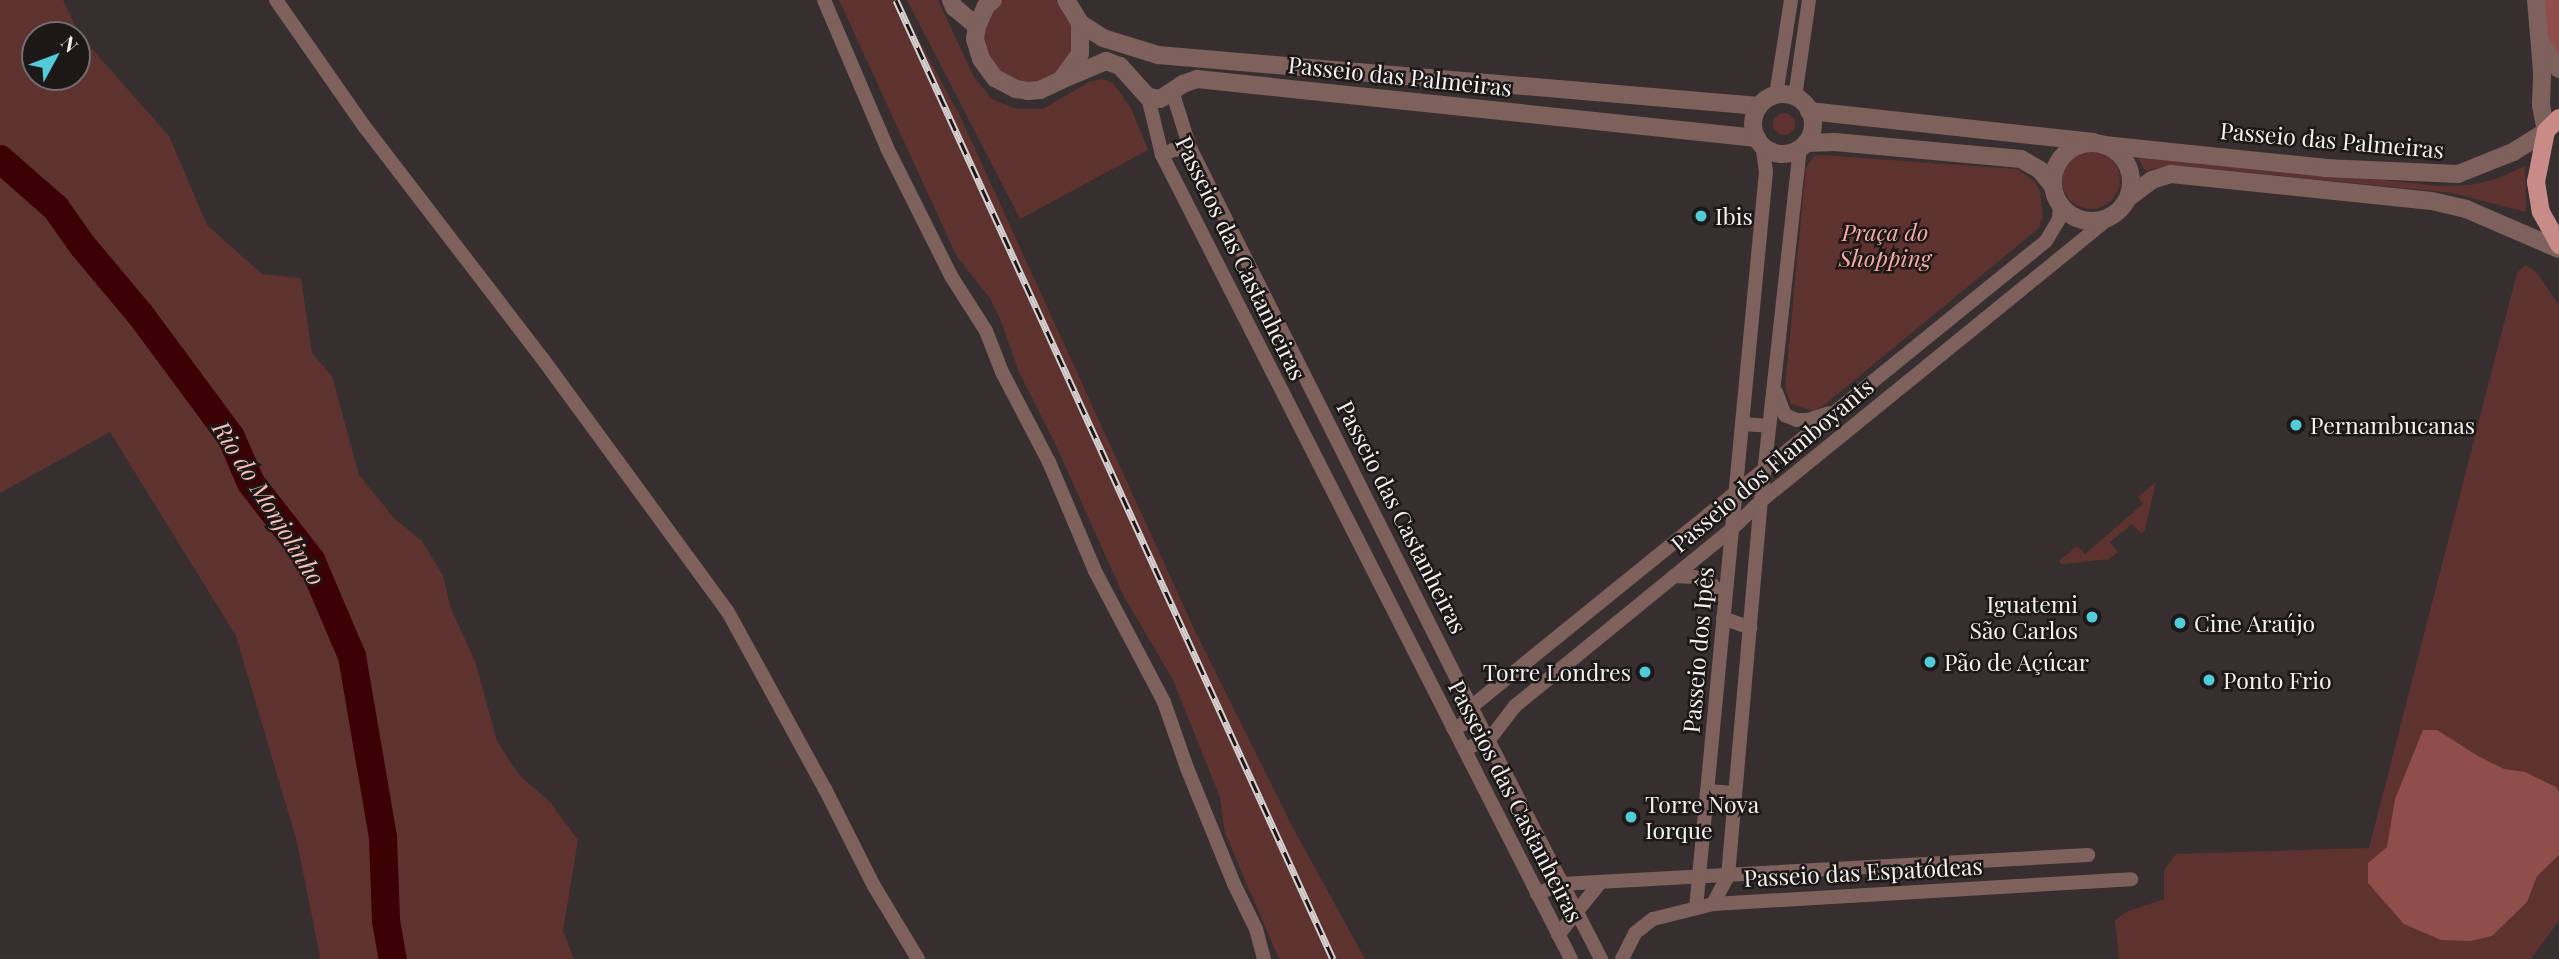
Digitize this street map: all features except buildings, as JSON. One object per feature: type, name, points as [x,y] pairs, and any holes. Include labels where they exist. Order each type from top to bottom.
[{"type":"main road","points":[[2553,125],[2538,166],[2538,197],[2547,227],[2559,247]]},
{"type":"street","points":[[276,0],[364,125],[542,358],[728,612],[825,789],[874,886],[918,959]]},
{"type":"street","points":[[824,0],[887,148],[951,276],[986,331],[1002,372],[1049,462],[1095,570],[1164,702],[1208,820],[1256,929],[1264,959]]},
{"type":"street","points":[[951,0],[954,7],[977,26]]},
{"type":"street","points":[[993,0],[986,6],[975,38],[981,59],[995,78],[1016,89],[1040,90],[1100,62],[1112,62],[1148,97]]},
{"type":"street","points":[[1062,80],[1080,54],[1080,23],[1066,0]]},
{"type":"street","points":[[1776,95],[1791,0]]},
{"type":"street","points":[[1795,97],[1810,0]]},
{"type":"street","points":[[2536,0],[2540,37],[2541,105],[2553,125]]},
{"type":"street","name":"Passeio das Palmeiras","points":[[1080,23],[1103,38],[1158,55],[1759,106]]},
{"type":"street","points":[[2540,37],[2548,56],[2559,69]]},
{"type":"street","points":[[1158,55],[1174,68],[1178,87]]},
{"type":"street","name":"Passeio das Palmeiras","points":[[1148,97],[1160,99],[1197,79],[1759,142]]},
{"type":"street","name":"Passeio das Castanheiras","points":[[1178,87],[1189,148],[1561,884],[1599,954]]},
{"type":"street","points":[[1713,904],[1728,876],[1769,426],[1803,146],[1813,127],[1809,111],[1795,97],[1776,95],[1759,106],[1753,122],[1759,142],[1768,150],[1785,154],[1803,146],[1835,142],[2021,159],[2040,170],[2053,187],[2060,205],[2076,218],[2088,221],[2112,216],[2128,198],[2152,180],[2171,174],[2432,201],[2466,209],[2559,247]]},
{"type":"street","name":"Passeios das Castanheiras","points":[[1148,97],[1162,155],[1571,959]]},
{"type":"street","name":"Passeio das Palmeiras","points":[[1809,111],[2325,168],[2438,175],[2458,174],[2484,165],[2553,125]]},
{"type":"street","name":"Passeio dos Ipês","points":[[1696,908],[1766,172],[1759,142]]},
{"type":"street","points":[[2053,187],[2053,173],[2067,151],[2099,144],[2126,161],[2130,173],[2128,198]]},
{"type":"street","points":[[1162,155],[1189,148]]},
{"type":"street","name":"Passeio dos Flamboyants","points":[[1453,728],[1464,724],[1468,701],[1500,683],[2046,241],[2059,219],[2060,205]]},
{"type":"street","name":"Passeio dos Flamboyants","points":[[1489,740],[1515,706],[1732,529],[1761,500],[2112,216]]},
{"type":"street","points":[[1774,385],[1785,415],[1797,420],[1808,420],[1840,408]]},
{"type":"street","points":[[1742,424],[1769,426]]},
{"type":"street","points":[[1790,448],[1792,460],[1804,466]]},
{"type":"street","points":[[1676,541],[1693,547],[1699,556]]},
{"type":"street","points":[[1729,564],[1756,562]]},
{"type":"street","points":[[1674,576],[1694,577],[1709,582],[1725,599]]},
{"type":"street","points":[[1723,618],[1750,628]]},
{"type":"street","points":[[1500,683],[1515,706]]},
{"type":"street","points":[[1441,704],[1468,701]]},
{"type":"street","points":[[1464,749],[1489,740]]},
{"type":"street","points":[[1707,791],[1735,793]]},
{"type":"street","name":"Passeio das Espatódeas","points":[[1561,884],[2088,855]]},
{"type":"street","name":"Passeio das Espatódeas","points":[[1622,959],[1635,933],[1653,919],[1713,904],[2131,879]]},
{"type":"street","points":[[1537,894],[1561,884]]},
{"type":"street","points":[[1558,935],[1599,884]]},
{"type":"street","points":[[1577,959],[1599,954]]},
{"type":"green space","points":[[0,0],[63,0],[73,21],[21,21],[21,91],[91,91],[91,48],[169,136],[207,225],[262,274],[301,278],[312,353],[332,376],[359,475],[394,518],[422,541],[443,576],[451,609],[475,661],[497,741],[519,775],[550,802],[578,840],[563,931],[574,959],[318,959],[320,956],[297,842],[236,636],[110,432],[0,493]]},
{"type":"green space","points":[[839,0],[897,0],[960,116],[1196,633],[1292,826],[1365,959],[1279,959],[1225,833],[1220,797],[1172,678],[1124,597],[1055,443],[1019,372],[990,298],[957,257]]},
{"type":"green space","points":[[907,0],[938,0],[974,77],[992,99],[1016,109],[1043,109],[1089,82],[1102,79],[1113,83],[1131,108],[1148,150],[1020,219]]},
{"type":"green space","points":[[1004,0],[1055,0],[1063,7],[1076,35],[1067,66],[1040,84],[1008,79],[990,63],[984,32],[989,17]]},
{"type":"green space","points":[[1784,113],[1792,116],[1795,124],[1792,132],[1784,135],[1776,132],[1773,124],[1776,116]]},
{"type":"green space","points":[[2085,151],[2097,151],[2112,159],[2120,174],[2120,186],[2112,201],[2097,209],[2085,209],[2070,201],[2062,186],[2062,174],[2070,159]]},
{"type":"green space","points":[[2136,154],[2439,186],[2471,185],[2499,178],[2525,166],[2526,212],[2453,193],[2171,165],[2145,171]]},
{"type":"green space","name":"Praça do Shopping","points":[[1814,156],[2017,169],[2034,181],[2040,191],[2043,216],[2039,228],[1823,406],[1813,411],[1791,404],[1785,387],[1806,167]]},
{"type":"green space","points":[[2526,265],[2538,274],[2559,305],[2559,921],[2531,959],[2119,959],[2115,920],[2128,911],[2164,899],[2164,870],[2176,854],[2369,848],[2517,273]]},
{"type":"green space","points":[[2156,482],[2145,530],[2141,534],[2132,524],[2110,542],[2118,552],[2109,559],[2062,564],[2059,561],[2077,546],[2085,554],[2143,504],[2138,497]]},
{"type":"shaded area","points":[[2536,0],[2559,0],[2559,69],[2554,65]]},
{"type":"shaded area","points":[[2423,730],[2437,730],[2478,756],[2504,769],[2525,772],[2556,787],[2559,792],[2559,855],[2537,876],[2527,902],[2492,936],[2471,941],[2441,940],[2404,924],[2368,883],[2368,863],[2387,847],[2395,799]]},
{"type":"waterway","name":"Rio do Monjolinho","points":[[0,159],[56,208],[82,245],[140,314],[231,437],[251,483],[311,560],[352,656],[383,838],[386,921],[393,959]]},
{"type":"railway","points":[[896,0],[1333,959]]},
{"type":"place","name":"Ibis","points":[[1701,216]]},
{"type":"place","name":"Pernambucanas","points":[[2296,425]]},
{"type":"place","name":"Iguatemi São Carlos","points":[[2092,617]]},
{"type":"place","name":"Cine Araújo","points":[[2180,623]]},
{"type":"place","name":"Pão de Açúcar","points":[[1930,662]]},
{"type":"place","name":"Torre Londres","points":[[1645,672]]},
{"type":"place","name":"Ponto Frio","points":[[2209,680]]},
{"type":"place","name":"Torre Nova Iorque","points":[[1631,817]]}]
